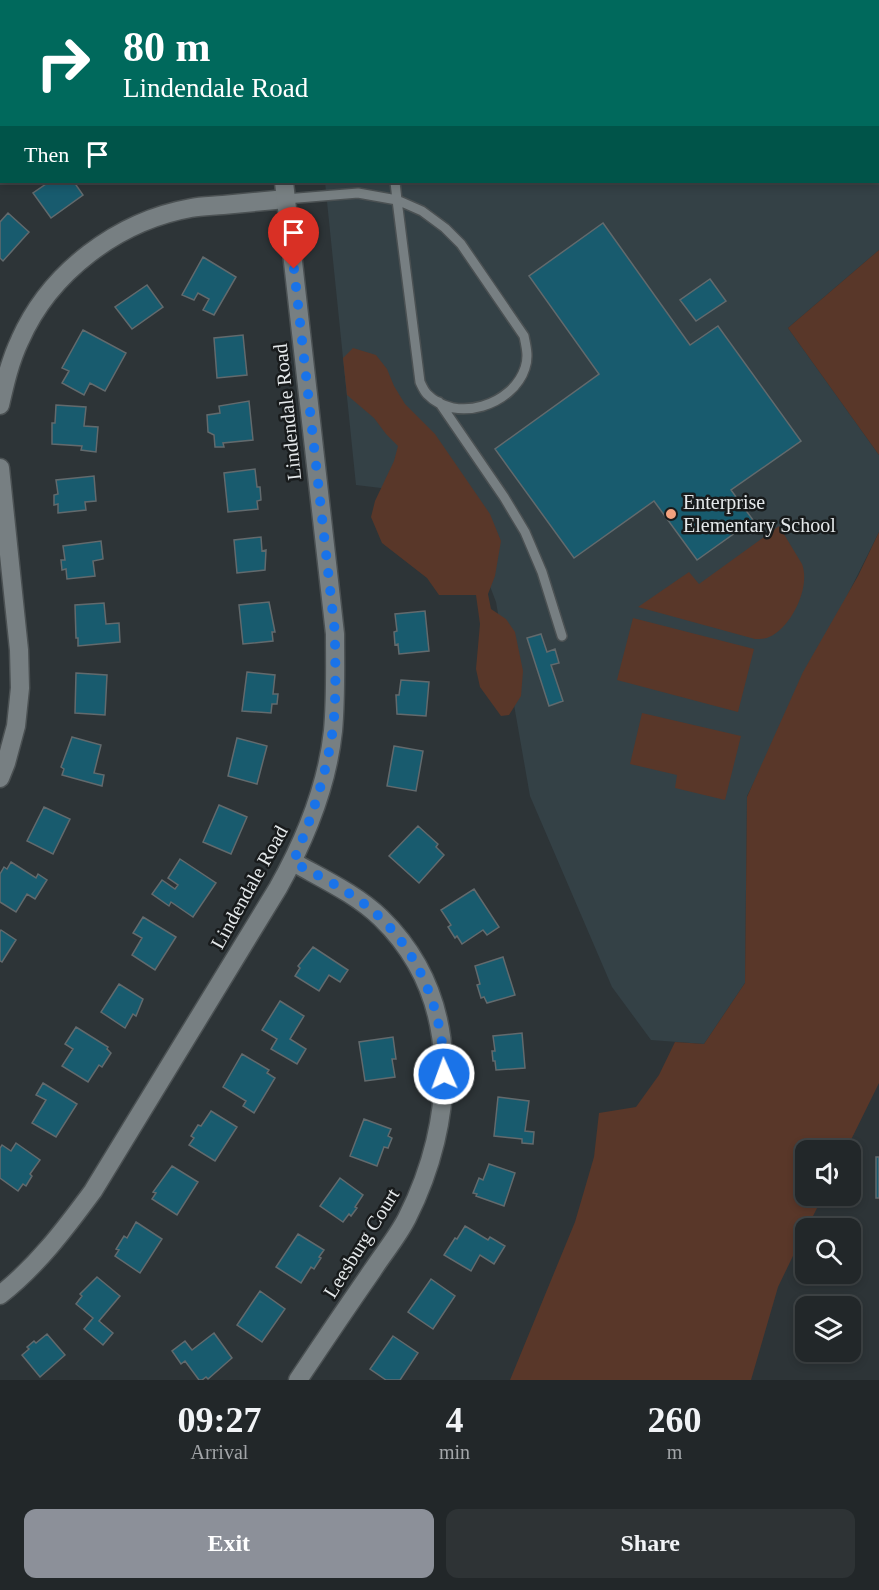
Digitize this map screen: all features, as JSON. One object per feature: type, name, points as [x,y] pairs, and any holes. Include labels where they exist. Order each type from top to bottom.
[{"type":"street","points":[[0,405],[7,372],[20,338],[42,302],[65,274],[92,251],[123,231],[156,217],[285,190]]},
{"type":"street","name":"Lindendale Road","points":[[0,1295],[38,1260],[93,1191],[293,862],[310,822],[324,779],[332,734],[336,691],[335,633],[285,190]]},
{"type":"street","points":[[0,468],[20,650],[20,688],[16,726],[0,778]]},
{"type":"street","name":"Leesburg Court","points":[[293,862],[354,896],[380,917],[402,942],[417,965],[431,995],[440,1027],[444,1054],[443,1095],[438,1135],[426,1175],[406,1220],[298,1380]]},
{"type":"lane","points":[[285,190],[358,193],[397,200],[422,212],[445,228],[461,244],[524,336],[527,351],[525,368],[518,382],[501,398],[485,406],[470,409],[439,402],[427,394],[420,382],[418,374],[397,200],[395,183]]},
{"type":"lane","points":[[439,402],[525,532],[542,572],[562,636]]},
{"type":"shaded area","name":"Enterprise Elementary School","points":[[325,183],[879,183],[879,250],[788,328],[879,455],[879,532],[747,796],[745,983],[704,1044],[651,1040],[612,987],[530,796],[496,602],[456,497],[356,485]]},
{"type":"shaded area","points":[[879,250],[879,455],[788,328]]},
{"type":"shaded area","points":[[353,348],[376,355],[387,369],[405,404],[435,434],[490,514],[501,541],[495,576],[488,594],[491,609],[506,619],[515,632],[523,671],[521,696],[509,715],[501,716],[480,687],[476,669],[480,624],[476,595],[439,595],[427,578],[382,543],[371,517],[375,501],[394,461],[398,446],[374,418],[347,395],[343,358]]},
{"type":"shaded area","points":[[779,526],[802,564],[804,584],[791,616],[785,625],[769,637],[755,639],[638,607],[689,572],[699,584]]},
{"type":"shaded area","points":[[879,532],[879,1083],[851,1140],[795,1140],[795,1206],[818,1206],[812,1218],[795,1218],[795,1251],[778,1287],[751,1380],[510,1380],[575,1222],[594,1157],[599,1113],[636,1107],[659,1075],[675,1042],[704,1044],[745,983],[747,797],[803,672],[858,576]]},
{"type":"shaded area","points":[[633,618],[754,649],[738,712],[617,680]]},
{"type":"shaded area","points":[[642,713],[741,736],[725,800],[675,788],[677,775],[630,764]]},
{"type":"building","points":[[48,183],[75,183],[83,195],[51,218],[33,193]]},
{"type":"building","points":[[8,213],[29,232],[3,261],[0,258],[0,222]]},
{"type":"building","name":"Enterprise Elementary School","points":[[603,223],[690,345],[718,326],[801,441],[731,490],[753,520],[697,560],[654,501],[574,558],[495,449],[599,374],[529,276]]},
{"type":"building","points":[[203,257],[236,277],[214,315],[203,310],[209,299],[198,293],[194,300],[182,295]]},
{"type":"building","points":[[710,279],[726,301],[696,321],[680,300]]},
{"type":"building","points":[[147,285],[163,307],[132,329],[115,307]]},
{"type":"building","points":[[83,330],[126,353],[105,391],[90,383],[84,395],[62,383],[69,371],[62,368]]},
{"type":"building","points":[[243,335],[247,375],[217,378],[214,338]]},
{"type":"building","points":[[249,401],[253,440],[223,443],[224,447],[215,447],[214,435],[208,432],[207,415],[220,413],[219,406]]},
{"type":"building","points":[[56,405],[86,407],[84,426],[98,427],[96,452],[81,450],[82,446],[52,444],[52,423],[55,423]]},
{"type":"building","points":[[255,469],[261,500],[257,501],[258,509],[228,512],[224,473]]},
{"type":"building","points":[[94,476],[96,501],[85,502],[86,510],[58,513],[58,504],[54,505],[54,495],[58,494],[56,480]]},
{"type":"building","points":[[261,537],[262,551],[266,550],[265,570],[237,573],[234,540]]},
{"type":"building","points":[[101,541],[103,559],[93,561],[95,576],[67,579],[66,569],[62,570],[61,560],[65,560],[63,546]]},
{"type":"building","points":[[269,602],[275,632],[272,632],[273,641],[243,644],[239,605]]},
{"type":"building","points":[[104,603],[106,624],[119,623],[120,642],[78,646],[75,605]]},
{"type":"building","points":[[425,611],[429,651],[399,654],[398,644],[395,645],[394,632],[397,631],[395,614]]},
{"type":"building","points":[[541,634],[547,652],[555,649],[559,663],[551,665],[563,701],[549,706],[527,638]]},
{"type":"building","points":[[247,672],[275,675],[273,694],[278,694],[277,704],[272,704],[271,713],[242,711]]},
{"type":"building","points":[[76,673],[107,675],[105,715],[75,713]]},
{"type":"building","points":[[401,680],[429,682],[426,716],[397,714],[396,695],[399,695]]},
{"type":"building","points":[[72,737],[101,745],[94,773],[104,775],[102,786],[62,775],[64,769],[61,767]]},
{"type":"building","points":[[237,738],[267,746],[257,784],[228,776]]},
{"type":"building","points":[[394,746],[423,751],[416,791],[387,786]]},
{"type":"building","points":[[219,805],[247,817],[231,854],[203,842]]},
{"type":"building","points":[[44,807],[70,819],[53,854],[27,841]]},
{"type":"building","points":[[418,826],[438,844],[436,847],[444,855],[419,883],[389,856]]},
{"type":"building","points":[[180,859],[216,883],[193,917],[171,902],[169,906],[152,894],[162,880],[175,889],[178,885],[168,878]]},
{"type":"building","points":[[11,862],[36,878],[38,874],[47,880],[35,899],[27,894],[16,912],[0,902],[0,874]]},
{"type":"building","points":[[474,889],[499,927],[487,935],[483,930],[462,944],[448,927],[451,925],[441,910]]},
{"type":"building","points":[[143,917],[176,937],[155,970],[132,955],[142,938],[133,933]]},
{"type":"building","points":[[1,930],[16,940],[2,962],[0,961]]},
{"type":"building","points":[[313,947],[348,970],[340,982],[329,975],[319,991],[295,976],[300,968],[298,966]]},
{"type":"building","points":[[503,957],[515,995],[487,1003],[484,997],[481,998],[475,966]]},
{"type":"building","points":[[119,984],[143,999],[136,1016],[133,1014],[125,1028],[101,1012]]},
{"type":"building","points":[[280,1001],[304,1016],[290,1039],[306,1049],[297,1064],[271,1049],[277,1039],[262,1030]]},
{"type":"building","points":[[76,1027],[108,1047],[111,1053],[102,1067],[99,1065],[88,1082],[62,1066],[73,1049],[65,1044]]},
{"type":"building","points":[[522,1033],[525,1068],[496,1070],[492,1051],[495,1051],[493,1036]]},
{"type":"building","points":[[393,1037],[396,1059],[392,1059],[395,1077],[365,1081],[359,1042]]},
{"type":"building","points":[[242,1054],[269,1070],[267,1073],[275,1078],[254,1113],[243,1106],[246,1101],[223,1087]]},
{"type":"building","points":[[43,1083],[77,1104],[56,1137],[32,1123],[46,1100],[36,1095]]},
{"type":"building","points":[[498,1097],[529,1101],[525,1131],[534,1132],[533,1144],[522,1143],[522,1139],[494,1136]]},
{"type":"building","points":[[211,1111],[237,1127],[215,1161],[189,1145],[194,1138],[191,1136],[198,1125],[201,1126]]},
{"type":"building","points":[[364,1119],[391,1129],[388,1136],[392,1138],[388,1148],[384,1147],[377,1166],[350,1156]]},
{"type":"building","points":[[16,1143],[40,1160],[30,1174],[32,1176],[26,1186],[23,1184],[18,1191],[0,1178],[0,1148],[2,1145],[11,1151]]},
{"type":"building","points":[[876,1157],[879,1157],[879,1198],[876,1198]]},
{"type":"building","points":[[489,1164],[515,1173],[504,1206],[473,1193],[479,1178],[483,1180]]},
{"type":"building","points":[[172,1166],[198,1182],[177,1215],[152,1199],[156,1193],[153,1192]]},
{"type":"building","points":[[340,1178],[363,1195],[355,1207],[357,1208],[343,1222],[320,1206]]},
{"type":"building","points":[[136,1222],[162,1239],[140,1273],[115,1256],[119,1250],[116,1249],[124,1236],[127,1238]]},
{"type":"building","points":[[465,1226],[488,1240],[490,1237],[505,1246],[494,1264],[480,1255],[471,1271],[444,1255]]},
{"type":"building","points":[[298,1234],[324,1250],[314,1269],[311,1267],[301,1283],[276,1267]]},
{"type":"building","points":[[97,1277],[120,1296],[99,1321],[113,1333],[103,1345],[84,1329],[93,1318],[76,1304],[82,1296],[80,1294]]},
{"type":"building","points":[[431,1279],[455,1296],[433,1329],[408,1312]]},
{"type":"building","points":[[260,1291],[285,1309],[262,1342],[237,1325]]},
{"type":"building","points":[[214,1333],[232,1358],[208,1379],[206,1377],[199,1380],[185,1361],[181,1364],[172,1351],[185,1341],[192,1350]]},
{"type":"building","points":[[47,1334],[65,1355],[40,1377],[22,1355],[34,1341],[36,1343]]},
{"type":"building","points":[[393,1336],[418,1353],[400,1380],[386,1380],[370,1369]]},
{"type":"place","name":"Enterprise Elementary School","points":[[671,514]]},
{"type":"route","points":[[294,269],[335,633],[336,691],[332,734],[324,779],[310,822],[293,862],[354,896],[380,917],[402,942],[417,965],[431,995],[440,1027],[444,1074]]}]
